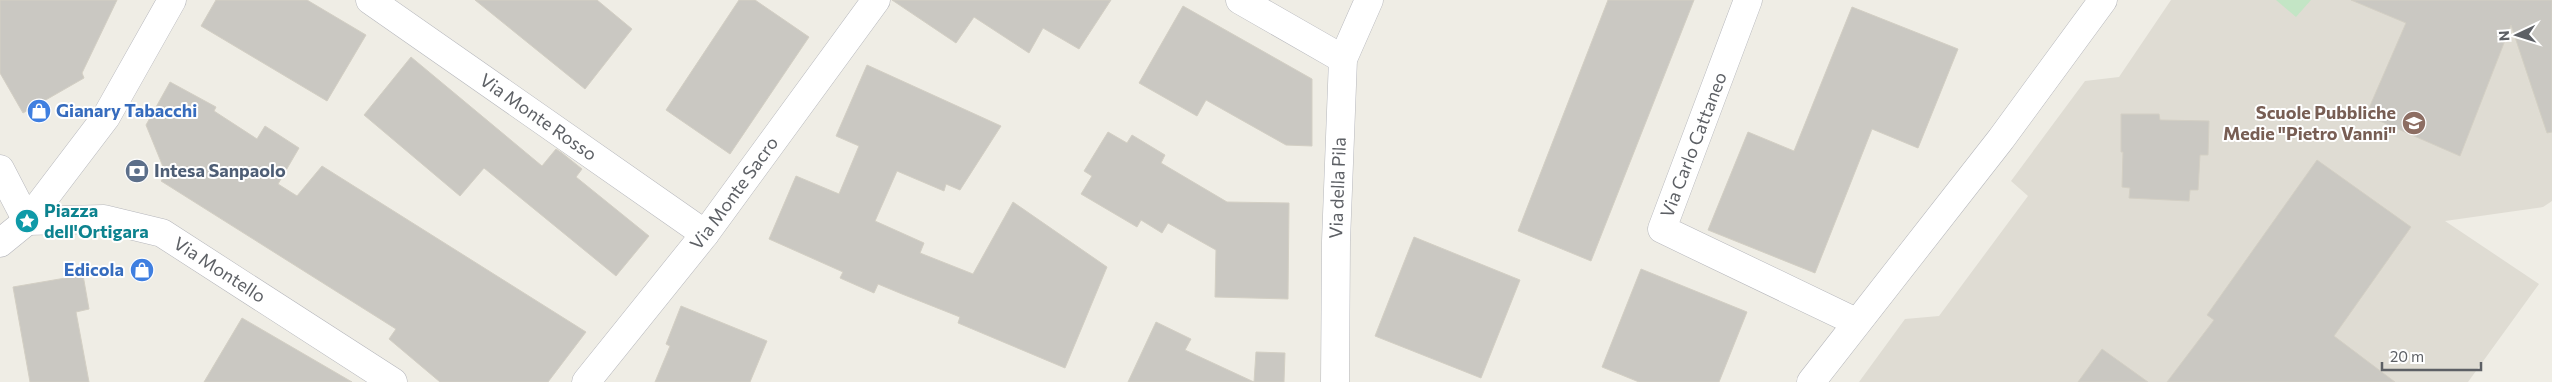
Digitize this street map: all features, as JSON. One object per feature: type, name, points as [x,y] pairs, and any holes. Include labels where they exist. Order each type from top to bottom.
[{"type":"street","points":[[0,243],[27,221],[106,117],[172,0]]},
{"type":"street","name":"Via Monte Rosso","points":[[370,0],[705,234]]},
{"type":"street","name":"Via Monte Sacro","points":[[586,382],[705,234],[876,0]]},
{"type":"street","points":[[1240,0],[1343,60]]},
{"type":"street","name":"Via della Pila","points":[[1335,382],[1336,241],[1343,60],[1369,0]]},
{"type":"street","name":"Via Carlo Cattaneo","points":[[1748,0],[1662,228],[1856,322]]},
{"type":"street","points":[[1811,382],[1856,322],[2001,139],[2103,0]]},
{"type":"street","points":[[0,169],[27,221]]},
{"type":"street","name":"Via Montello","points":[[27,221],[104,219],[162,233],[393,382]]},
{"type":"shaded area","points":[[2171,0],[2552,0],[2552,201],[2543,207],[2445,221],[2539,284],[2468,382],[1859,382],[1905,319],[1939,316],[2028,196],[2011,181],[2085,81],[2119,77]]},
{"type":"green space","points":[[2276,0],[2311,0],[2296,17]]},
{"type":"building","points":[[0,0],[117,0],[82,73],[84,78],[23,113],[0,73]]},
{"type":"building","points":[[216,0],[307,0],[366,35],[327,101],[201,26]]},
{"type":"building","points":[[475,0],[597,0],[632,29],[585,89]]},
{"type":"building","points":[[739,0],[755,0],[809,37],[730,154],[666,110]]},
{"type":"building","points":[[892,0],[1111,0],[1079,49],[1043,28],[1029,53],[974,17],[956,43]]},
{"type":"building","points":[[1608,0],[1694,0],[1591,261],[1518,231]]},
{"type":"building","points":[[2351,0],[2552,0],[2552,132],[2547,133],[2511,25],[2460,156],[2366,115],[2406,23]]},
{"type":"building","points":[[1183,6],[1312,79],[1312,146],[1286,145],[1206,100],[1197,116],[1139,83]]},
{"type":"building","points":[[1852,7],[1958,49],[1918,148],[1872,129],[1815,273],[1708,230],[1748,132],[1794,151]]},
{"type":"building","points":[[411,57],[542,166],[556,149],[562,153],[582,169],[576,177],[649,236],[616,276],[484,168],[460,196],[364,115]]},
{"type":"building","points":[[867,65],[1001,126],[960,190],[946,184],[944,191],[897,171],[875,221],[924,243],[920,253],[973,274],[1013,202],[1107,267],[1065,368],[958,323],[960,317],[878,284],[874,293],[840,278],[843,272],[769,239],[796,176],[839,194],[859,146],[836,136]]},
{"type":"building","points":[[170,82],[216,107],[214,111],[257,139],[265,126],[299,148],[278,184],[297,196],[322,166],[586,332],[548,382],[440,382],[389,339],[396,329],[161,181],[166,174],[146,125]]},
{"type":"building","points":[[2121,114],[2159,114],[2160,120],[2209,121],[2208,155],[2200,155],[2198,190],[2190,190],[2189,201],[2129,198],[2130,188],[2122,187]]},
{"type":"building","points":[[1108,132],[1127,143],[1132,135],[1165,155],[1161,163],[1227,202],[1289,203],[1288,299],[1215,297],[1216,250],[1168,223],[1162,233],[1141,220],[1137,227],[1081,194],[1092,176],[1084,171]]},
{"type":"building","points":[[2317,160],[2411,227],[2334,336],[2395,382],[2167,382],[2214,320],[2207,315]]},
{"type":"building","points":[[1414,237],[1520,280],[1481,378],[1375,336]]},
{"type":"building","points":[[1641,269],[1747,312],[1719,382],[1639,382],[1602,367]]},
{"type":"building","points":[[83,275],[89,309],[76,312],[89,382],[30,382],[13,287]]},
{"type":"building","points":[[681,306],[767,341],[750,382],[655,382],[670,346],[666,344]]},
{"type":"building","points":[[242,318],[352,382],[204,382]]},
{"type":"building","points":[[1156,322],[1191,339],[1185,350],[1254,382],[1128,382]]},
{"type":"building","points":[[2102,349],[2148,382],[2078,382]]},
{"type":"building","points":[[1256,352],[1285,353],[1284,382],[1254,382]]},
{"type":"place","name":"Gianary Tabacchi","points":[[39,111]]},
{"type":"place","name":"Scuole Pubbliche Medie \"Pietro Vanni\"","points":[[2414,123]]},
{"type":"place","name":"Intesa Sanpaolo","points":[[137,171]]},
{"type":"place","name":"Piazza dell'Ortigara","points":[[27,221]]},
{"type":"place","name":"Edicola","points":[[142,270]]}]
